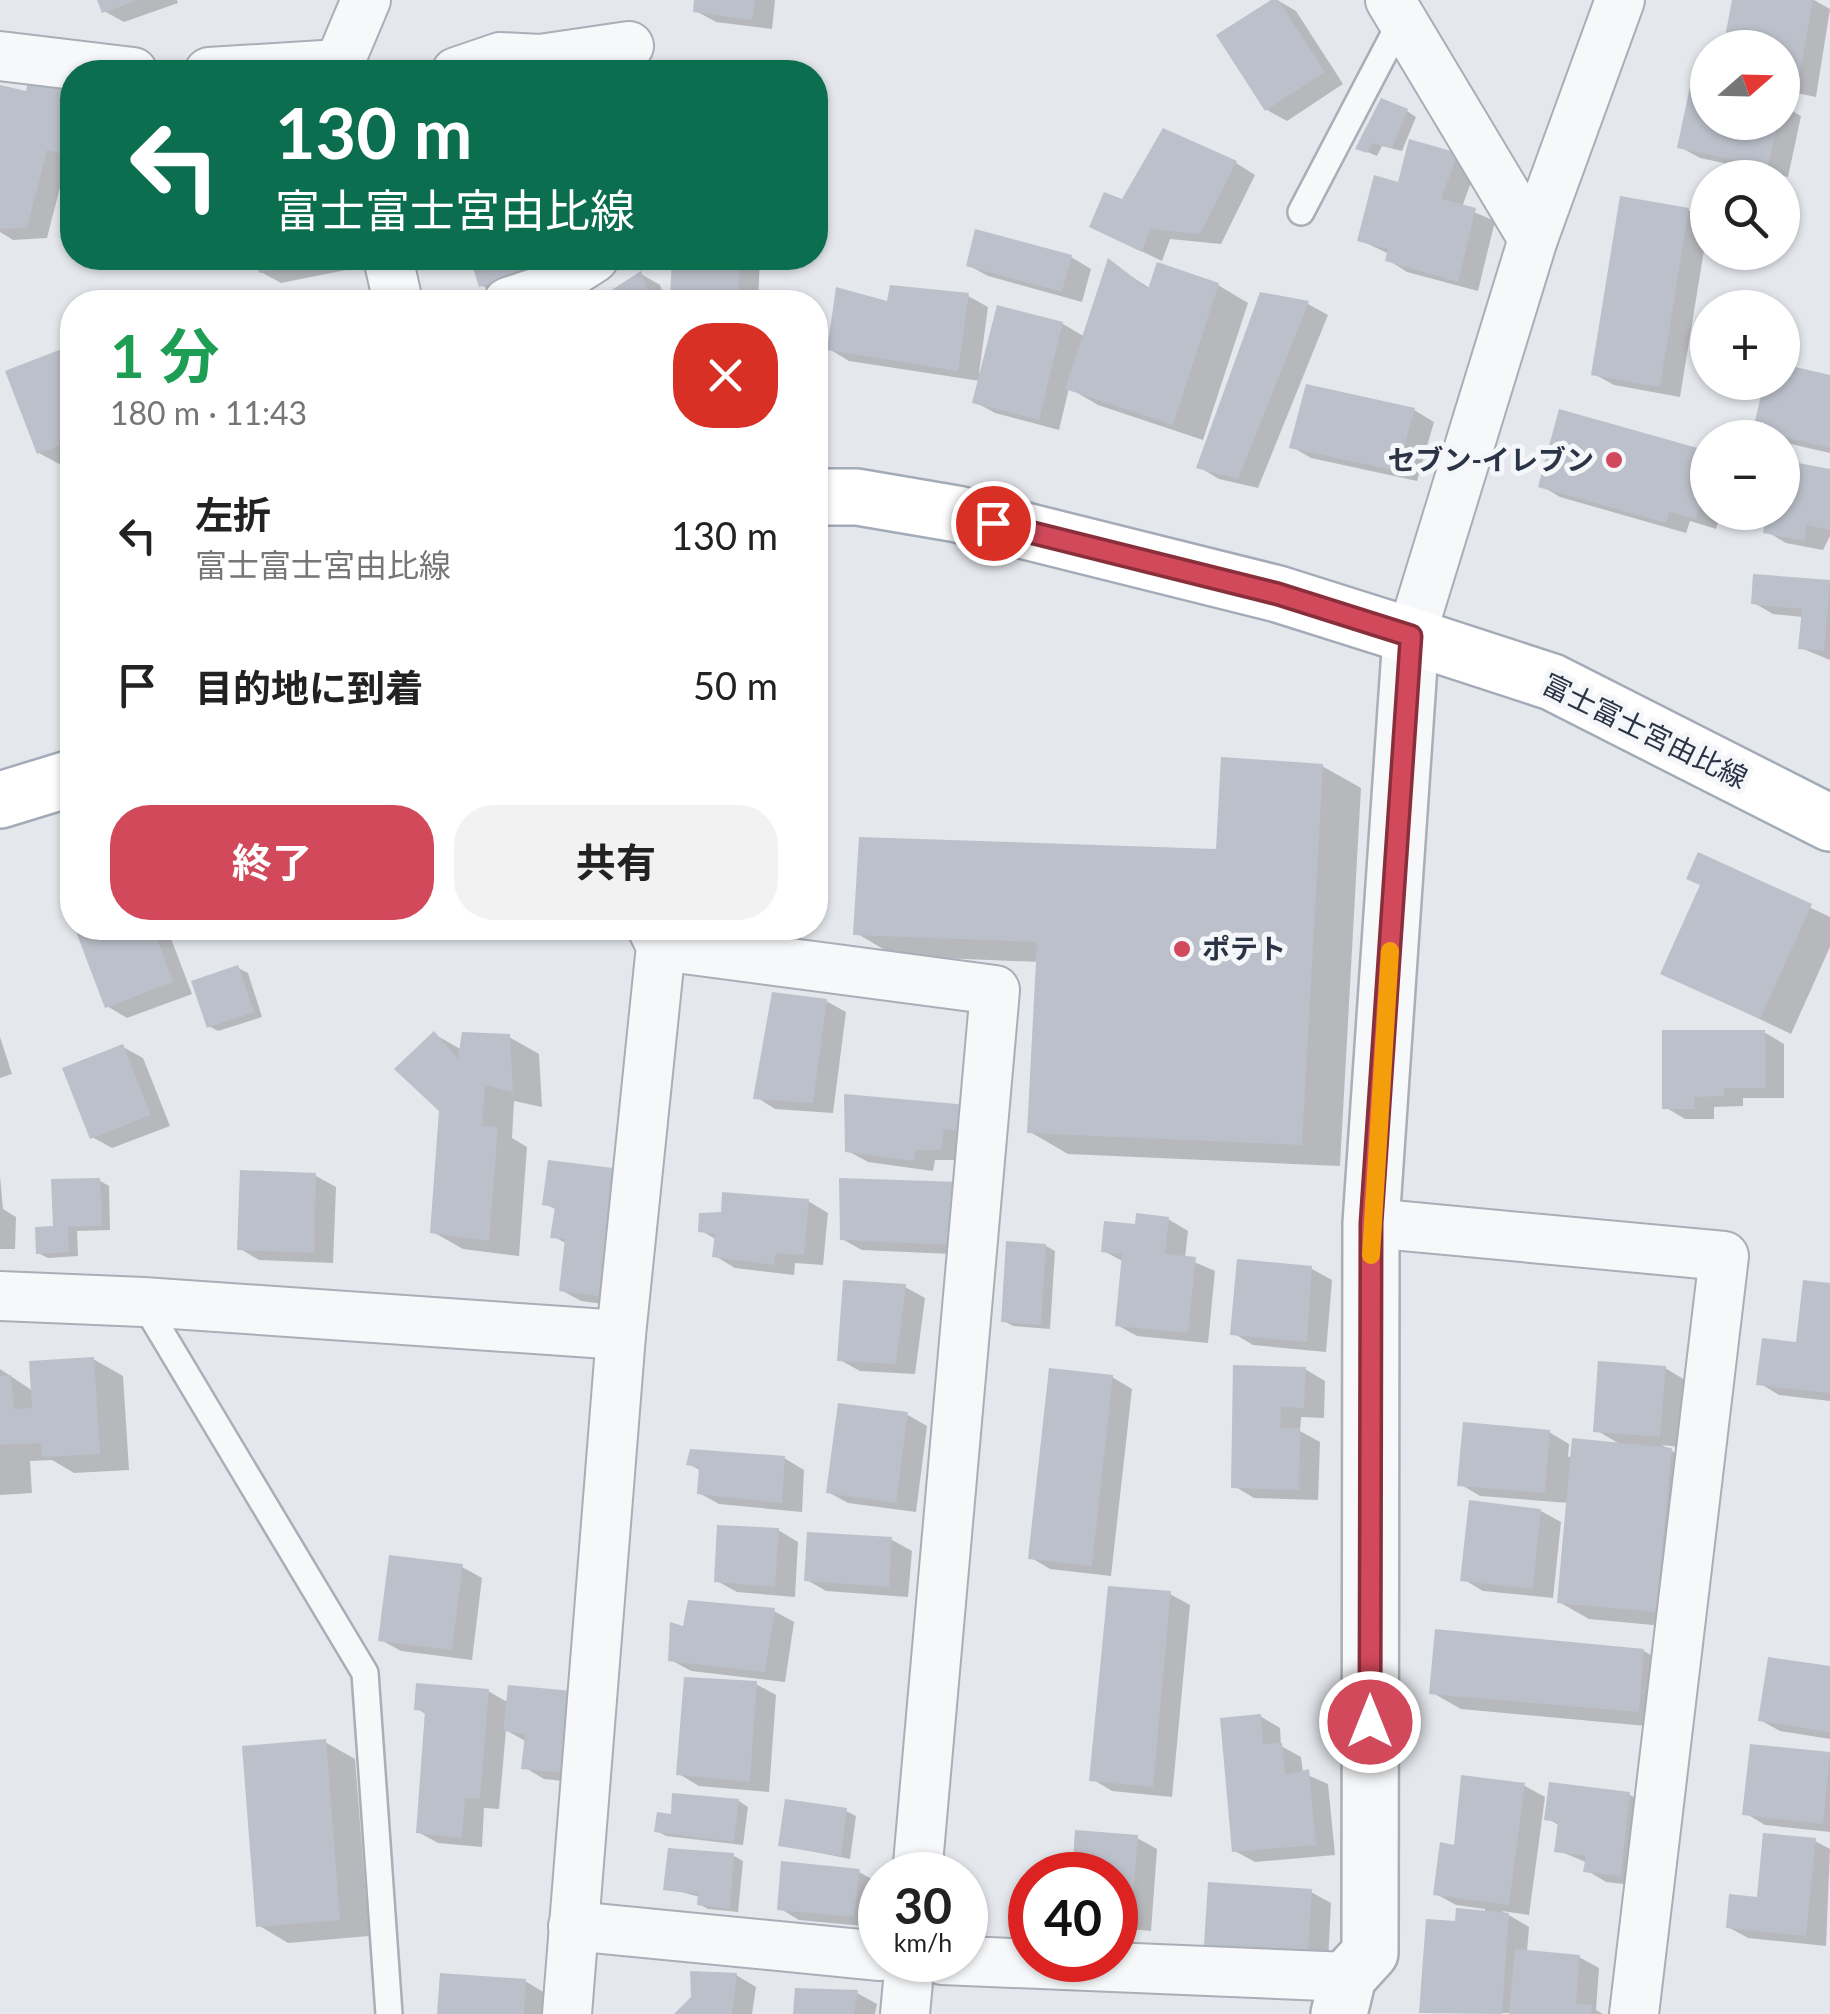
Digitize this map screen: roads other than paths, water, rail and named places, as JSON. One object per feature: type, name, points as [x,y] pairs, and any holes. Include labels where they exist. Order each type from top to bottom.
[{"type":"main road","name":"富士富士宮由比線","points":[[828,497],[857,498],[957,514],[1278,594],[1411,636],[1552,682],[1830,822]]},
{"type":"main road","points":[[0,800],[60,782]]},
{"type":"street","points":[[343,60],[366,0]]},
{"type":"street","points":[[988,1964],[1343,1996],[1370,1952],[1371,1223],[1411,636],[1533,239],[1620,0]]},
{"type":"street","points":[[1396,10],[1533,239]]},
{"type":"street","points":[[491,60],[540,59],[628,46]]},
{"type":"street","points":[[0,56],[60,63]]},
{"type":"street","points":[[544,290],[575,270]]},
{"type":"street","points":[[567,2014],[656,940]]},
{"type":"street","points":[[675,940],[995,990],[919,1852]]},
{"type":"street","points":[[1371,1223],[1724,1256],[1634,2014]]},
{"type":"street","points":[[0,1296],[144,1302],[622,1335]]},
{"type":"street","points":[[573,1926],[858,1954]]},
{"type":"street","points":[[905,2014],[908,1982]]},
{"type":"lane","points":[[1301,212],[1396,10]]},
{"type":"lane","points":[[144,1302],[365,1673],[389,2014]]},
{"type":"place","name":"セブン-イレブン","points":[[1614,460]]},
{"type":"place","name":"ポテト","points":[[1182,949]]}]
